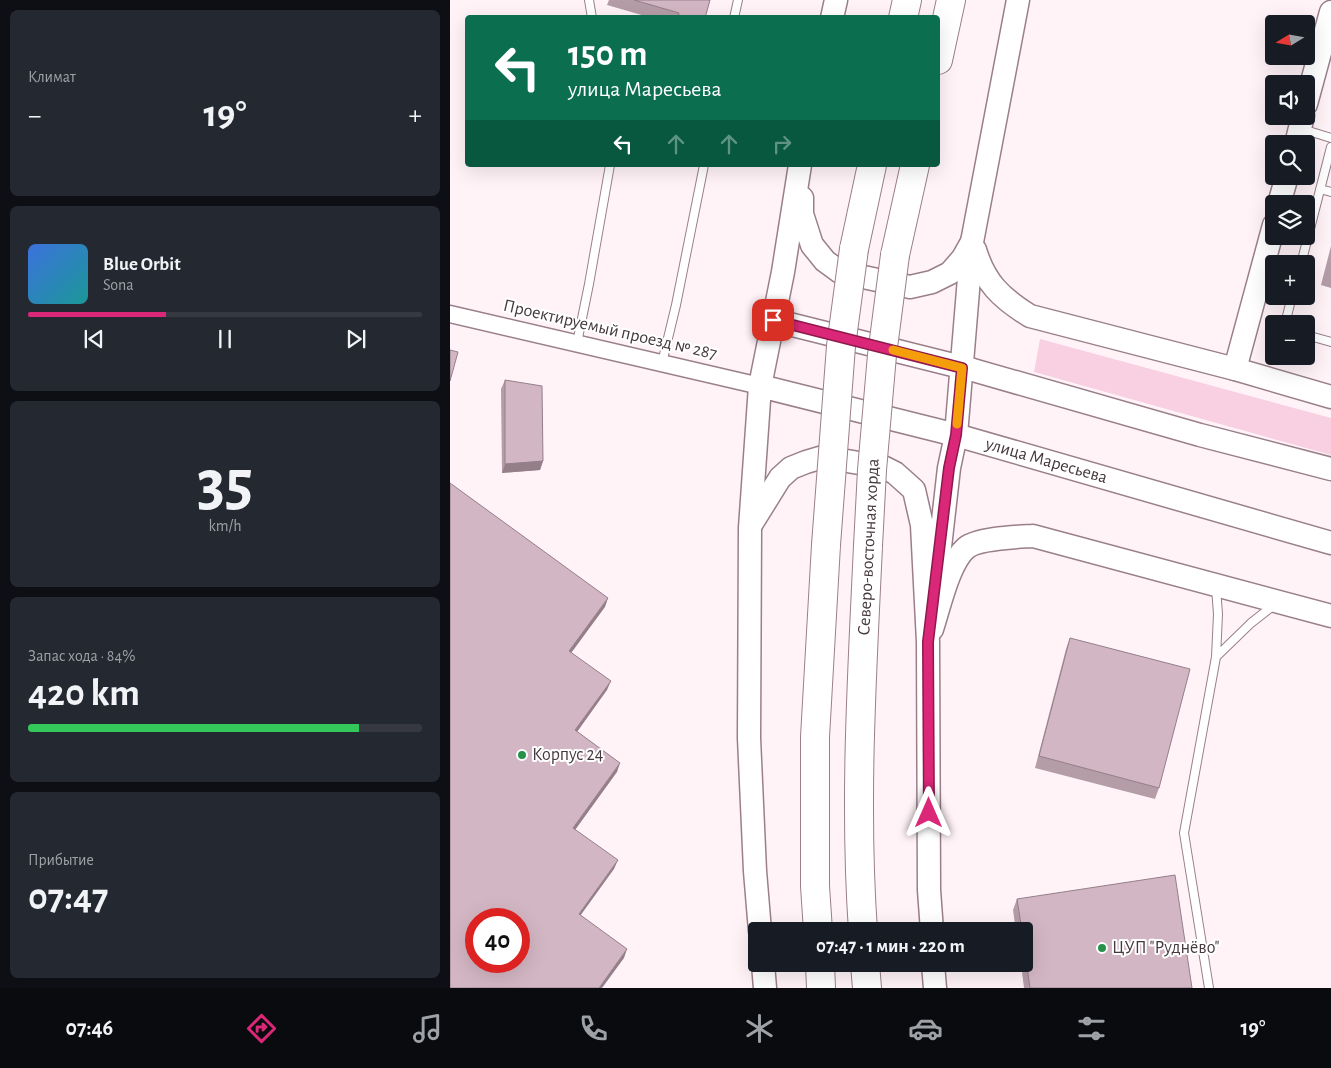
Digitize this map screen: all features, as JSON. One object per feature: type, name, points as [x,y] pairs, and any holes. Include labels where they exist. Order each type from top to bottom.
[{"type":"highway","points":[[904,15],[907,0]]},
{"type":"highway","points":[[940,51],[951,0]]},
{"type":"highway","points":[[817,922],[815,886],[815,737],[826,545],[841,346],[854,250],[872,167]]},
{"type":"highway","name":"Северо-восточная хорда","points":[[862,922],[860,884],[859,728],[872,470],[882,355],[895,255],[915,167]]},
{"type":"highway","points":[[820,972],[821,988]]},
{"type":"highway","points":[[866,972],[867,988]]},
{"type":"street","points":[[833,15],[836,0]]},
{"type":"street","points":[[928,642],[949,468],[956,435],[972,242],[1018,0]]},
{"type":"street","points":[[1314,75],[1331,12]]},
{"type":"street","points":[[801,167],[802,214],[812,245],[825,262],[840,272],[910,287],[932,282],[950,273],[963,258],[972,242]]},
{"type":"street","points":[[759,922],[749,738],[750,528],[760,386],[783,272],[801,167]]},
{"type":"street","points":[[972,242],[986,278],[1008,303],[1030,316],[1331,396]]},
{"type":"street","points":[[1235,369],[1269,245]]},
{"type":"street","name":"Проектируемый проезд № 287","points":[[450,314],[760,386]]},
{"type":"street","points":[[773,320],[962,368],[1200,435],[1331,469]]},
{"type":"street","name":"улица Маресьева","points":[[760,386],[956,435],[1331,543]]},
{"type":"street","points":[[750,528],[780,478],[791,468],[822,457],[882,467],[895,473],[914,490],[922,525],[928,642],[929,890],[931,922]]},
{"type":"street","points":[[928,642],[953,564],[966,547],[994,538],[1033,536],[1331,616]]},
{"type":"street","points":[[764,972],[765,988]]},
{"type":"street","points":[[934,972],[935,988]]},
{"type":"lane","points":[[589,0],[592,15]]},
{"type":"lane","points":[[735,15],[738,0]]},
{"type":"lane","points":[[1299,130],[1331,138]]},
{"type":"lane","points":[[1303,255],[1331,147]]},
{"type":"lane","points":[[577,343],[590,284],[610,167]]},
{"type":"lane","points":[[662,363],[676,305],[704,167]]},
{"type":"lane","points":[[1320,190],[1331,192]]},
{"type":"lane","points":[[1315,338],[1331,342]]},
{"type":"lane","points":[[1209,988],[1184,833],[1216,657],[1218,614],[1216,585]]},
{"type":"lane","points":[[1216,657],[1251,622],[1278,602]]},
{"type":"shaded area","points":[[1040,339],[1331,418],[1331,455],[1034,372]]},
{"type":"building","points":[[634,0],[710,0],[706,15],[679,15],[679,13]]},
{"type":"building","points":[[450,350],[458,352],[450,381]]},
{"type":"building","points":[[505,380],[542,386],[543,461],[505,464]]},
{"type":"building","name":"Корпус 24","points":[[450,483],[608,598],[569,651],[611,681],[575,730],[620,763],[573,828],[618,860],[579,914],[627,949],[599,988],[450,988]]},
{"type":"building","points":[[1070,638],[1190,669],[1159,788],[1039,756]]},
{"type":"building","name":"ЦУП \"Руднёво\"","points":[[1175,875],[1192,988],[1030,988],[1028,972],[1033,972],[1033,922],[1021,922],[1017,899]]},
{"type":"slow traffic","points":[[893,350],[962,368],[957,424]]},
{"type":"place","name":"Корпус 24","points":[[522,755]]},
{"type":"place","name":"ЦУП \"Руднёво\"","points":[[1102,948]]},
{"type":"route","points":[[773,320],[962,368],[956,435],[949,468],[928,642],[929,813]]}]
